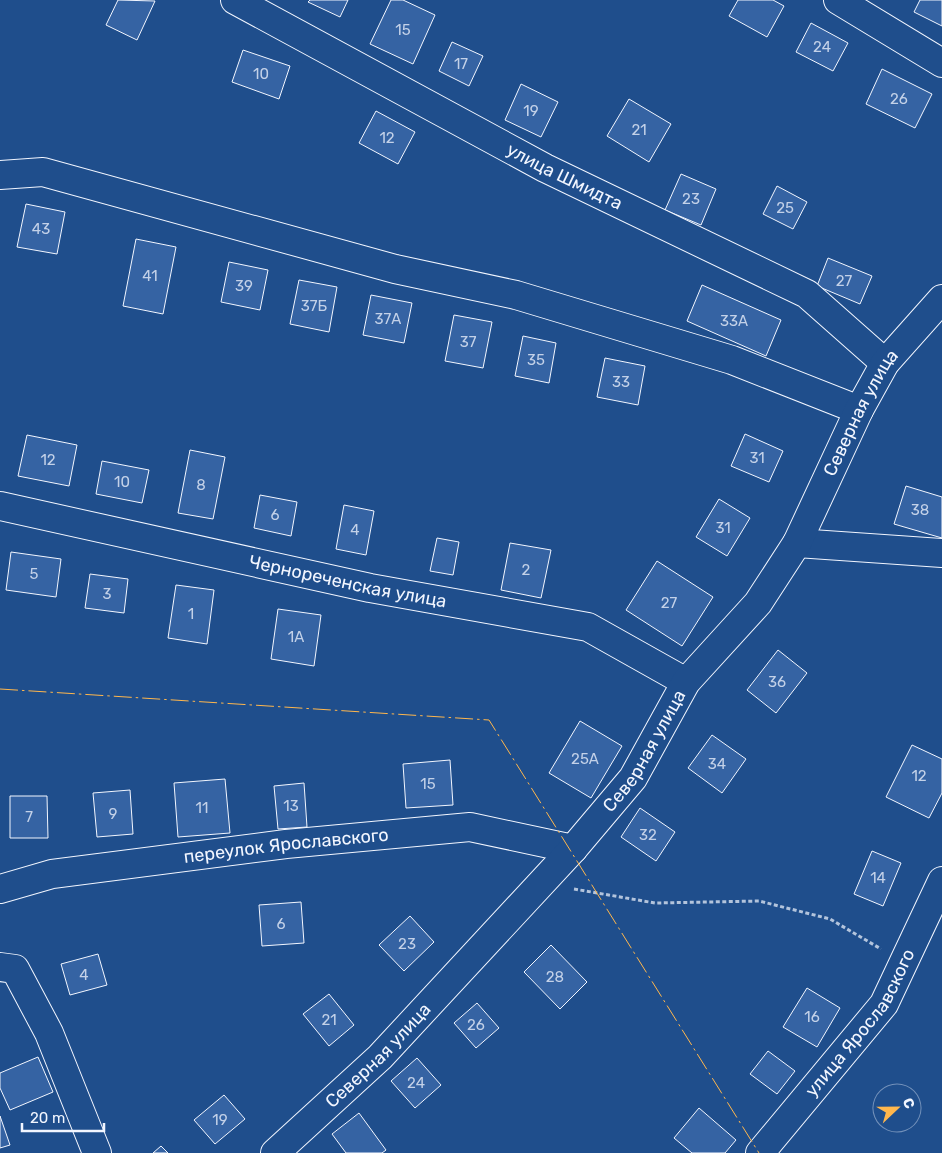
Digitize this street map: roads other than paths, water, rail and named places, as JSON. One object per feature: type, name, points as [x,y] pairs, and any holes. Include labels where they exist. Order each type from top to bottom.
[{"type":"street","name":"улица Шмидта","points":[[235,0],[545,168],[807,294],[884,363]]},
{"type":"street","points":[[838,0],[942,63]]},
{"type":"street","points":[[0,175],[44,172],[395,269],[516,295],[732,360],[859,410]]},
{"type":"street","name":"Северная улица","points":[[275,1153],[380,1057],[573,849],[633,778],[686,682],[758,603],[797,544],[859,410],[884,363],[942,298]]},
{"type":"street","name":"Чернореченская улица","points":[[0,506],[370,588],[588,627],[686,682]]},
{"type":"street","points":[[797,544],[942,553]]},
{"type":"street","name":"переулок Ярославского","points":[[0,890],[52,874],[286,844],[470,827],[573,849]]},
{"type":"street","name":"улица Ярославского","points":[[760,1153],[884,1004],[942,881]]},
{"type":"street","points":[[0,967],[15,969],[20,977],[49,1033],[97,1153]]}]
